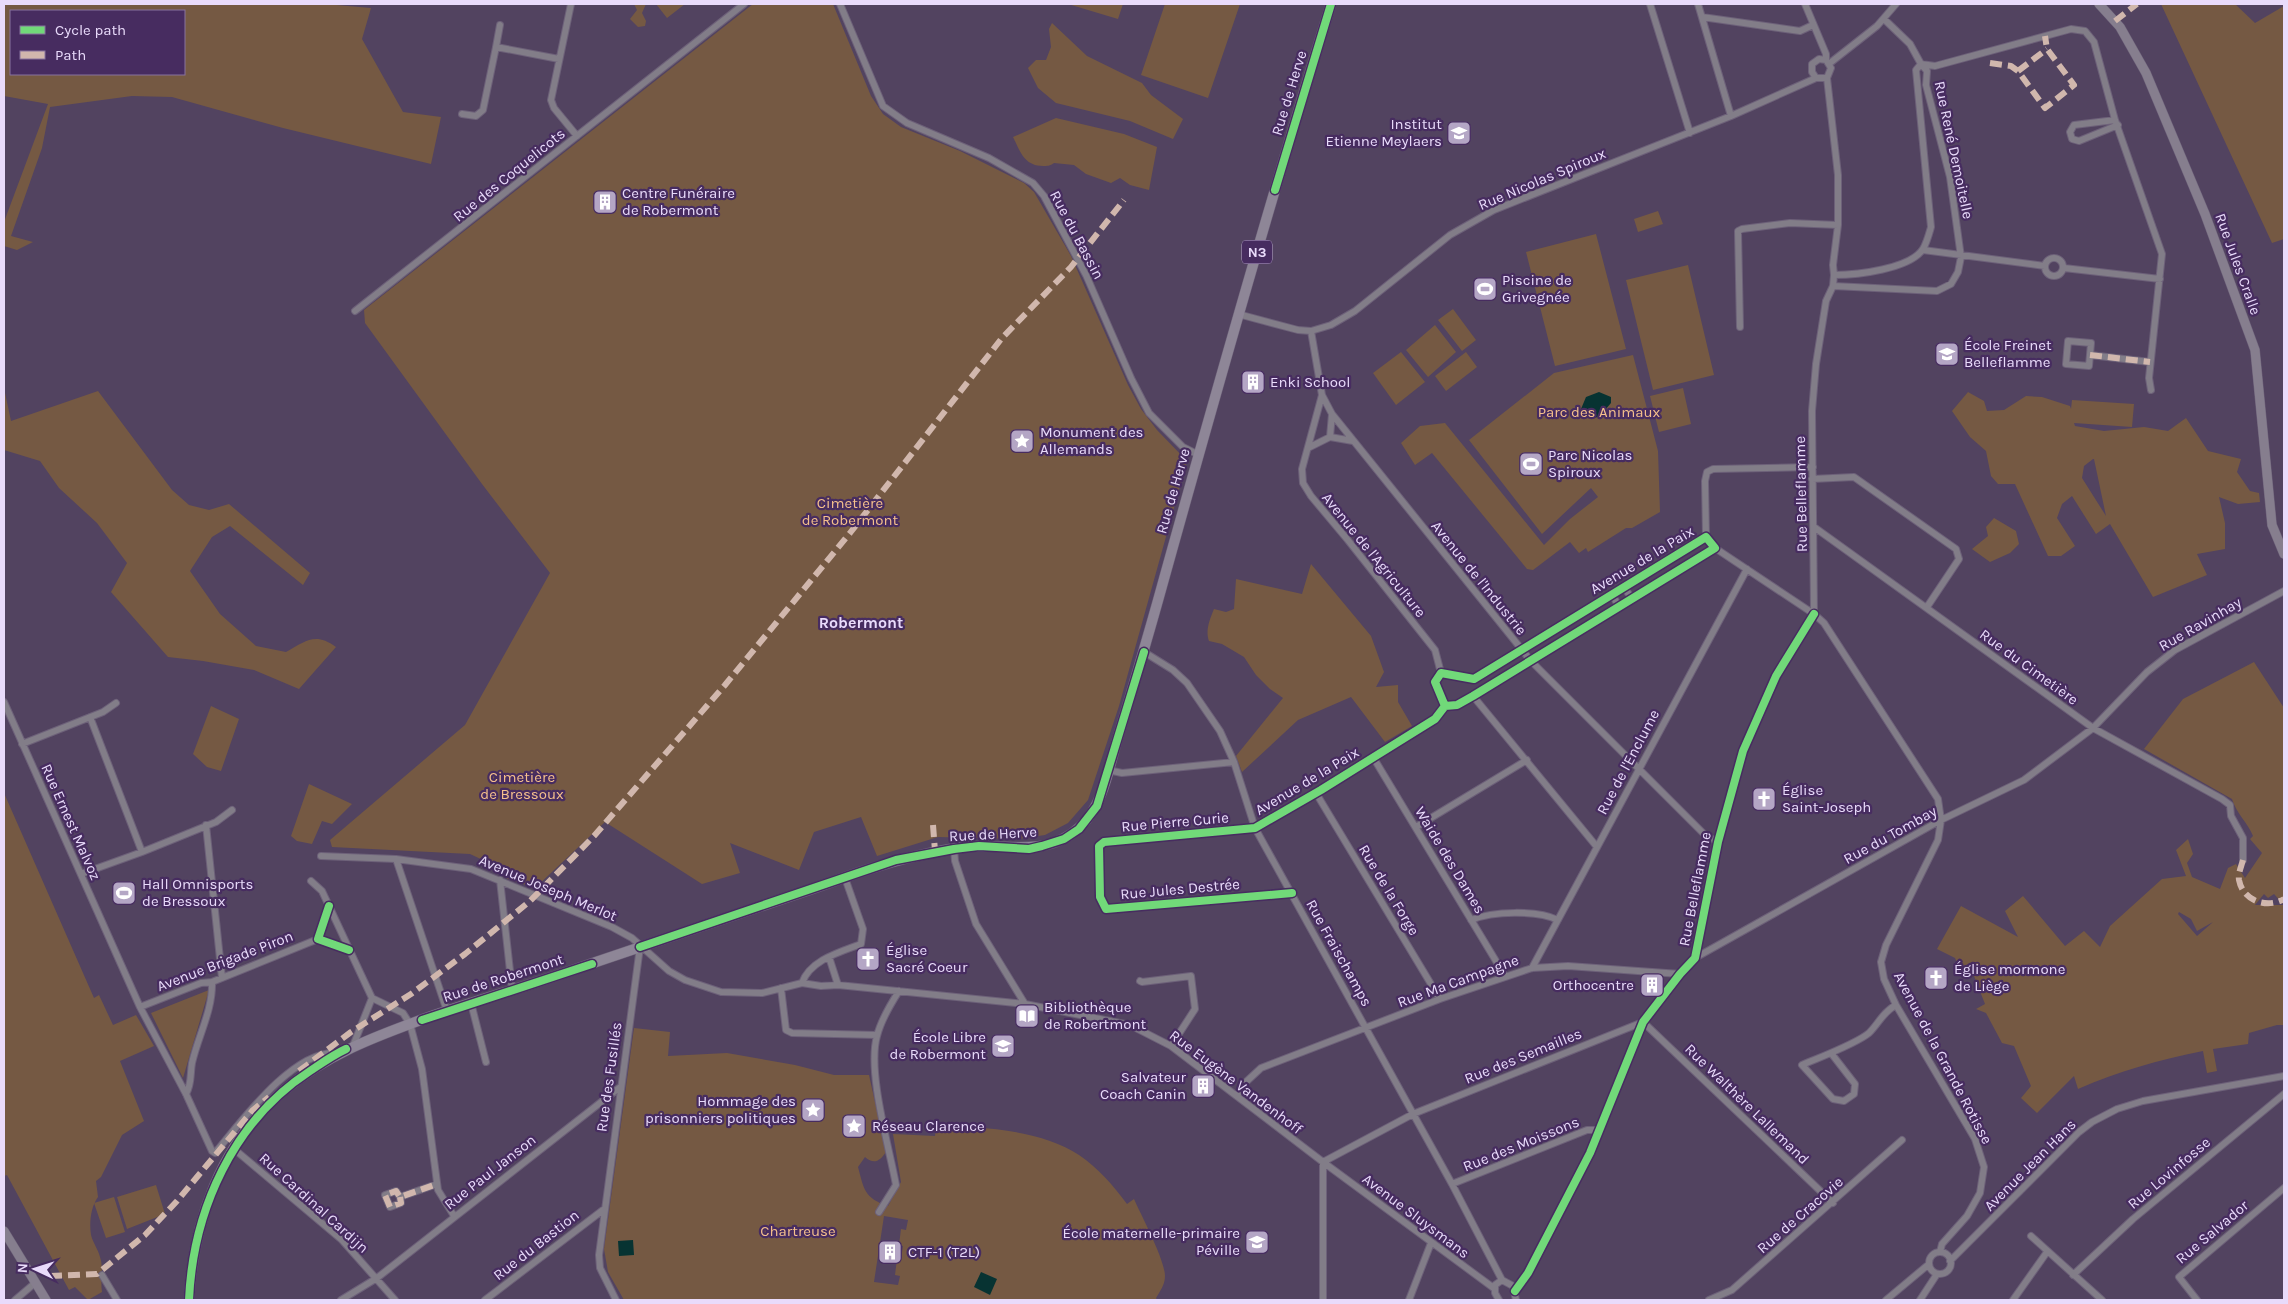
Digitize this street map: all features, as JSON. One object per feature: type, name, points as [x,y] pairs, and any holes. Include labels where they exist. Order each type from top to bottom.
[{"type":"main road","name":"Rue de Herve","points":[[640,947],[896,860],[979,846],[1029,849],[1064,839],[1079,829],[1097,806],[1144,652],[1238,314],[1331,4]]},
{"type":"main road","name":"Rue de Robermont","points":[[189,1300],[190,1269],[198,1227],[210,1194],[234,1149],[259,1114],[279,1094],[336,1053],[353,1046],[447,1011],[640,947]]},
{"type":"street","points":[[571,4],[552,100],[554,108],[577,136]]},
{"type":"street","name":"Rue des Coquelicots","points":[[355,311],[744,4]]},
{"type":"street","name":"Rue du Bassin","points":[[840,4],[883,106],[907,123],[989,158],[1033,183],[1044,196],[1086,275],[1131,378],[1149,413],[1183,447],[1198,455]]},
{"type":"street","points":[[1650,4],[1690,133]]},
{"type":"street","points":[[1698,4],[1731,116]]},
{"type":"street","points":[[1805,4],[1831,68],[1827,78]]},
{"type":"street","points":[[1828,62],[1884,19],[1896,4]]},
{"type":"street","name":"Rue Jules Cralle","points":[[2100,4],[2120,27],[2146,73],[2206,214],[2255,350],[2272,525],[2284,554]]},
{"type":"street","points":[[1702,17],[1800,31],[1813,25]]},
{"type":"street","name":"Rue René Demoitelle","points":[[1833,286],[1938,291],[1951,284],[1958,272],[1961,257],[1950,177],[1926,84],[1927,71],[1910,44],[1884,19]]},
{"type":"street","points":[[462,114],[476,116],[483,110],[500,26]]},
{"type":"street","name":"Rue René Demoitelle","points":[[1921,64],[1934,66],[2071,29],[2085,31],[2094,42],[2117,123],[2162,254],[2150,362],[2149,378],[2151,390]]},
{"type":"street","points":[[496,47],[559,58]]},
{"type":"street","points":[[1816,78],[1812,72],[1812,64],[1819,59],[1828,62]]},
{"type":"street","name":"Rue René Demoitelle","points":[[1921,64],[1916,70],[1930,226],[1922,250]]},
{"type":"street","name":"Rue Nicolas Spiroux","points":[[1238,314],[1287,328],[1311,331],[1331,325],[1355,311],[1450,235],[1494,210],[1690,133],[1816,78],[1827,78]]},
{"type":"street","name":"Rue Belleflamme","points":[[1515,1291],[1528,1273],[1590,1153],[1643,1022],[1680,974],[1695,958],[1718,842],[1740,759],[1754,723],[1780,668],[1814,614],[1812,411],[1816,364],[1826,301],[1833,286],[1833,265],[1838,225],[1838,175],[1827,78]]},
{"type":"street","points":[[2117,123],[2080,141],[2072,139],[2070,132],[2074,125],[2117,123]]},
{"type":"street","points":[[1740,327],[1738,231],[1790,223],[1838,225]]},
{"type":"street","points":[[1834,275],[1845,275],[1907,263],[1922,250],[1961,257],[2045,266]]},
{"type":"street","points":[[2056,258],[2062,261],[2064,268],[2060,275],[2052,277],[2047,273],[2045,266],[2048,260],[2056,258]]},
{"type":"street","points":[[2064,268],[2160,279]]},
{"type":"street","points":[[1845,275],[1845,287]]},
{"type":"street","points":[[1311,331],[1322,395]]},
{"type":"street","points":[[2068,341],[2091,343],[2090,355],[2089,366],[2066,364],[2068,341]]},
{"type":"street","points":[[2090,355],[2150,362]]},
{"type":"street","name":"Avenue de l'Industrie","points":[[1322,395],[1332,414],[1353,441],[1521,650],[1706,836],[1718,842]]},
{"type":"street","name":"Avenue de l'Agriculture","points":[[1322,395],[1302,469],[1306,488],[1435,650],[1442,673]]},
{"type":"street","points":[[1330,437],[1332,414]]},
{"type":"street","points":[[1308,448],[1330,437],[1353,441]]},
{"type":"street","points":[[1706,537],[1705,481],[1707,472],[1713,469],[1812,467]]},
{"type":"street","points":[[1812,479],[1854,477],[1956,549],[1959,559],[1927,607]]},
{"type":"street","name":"Rue du Cimetière","points":[[1814,527],[2093,728],[2230,805],[2231,816],[2243,838],[2243,860]]},
{"type":"street","name":"Avenue de la Paix","points":[[1255,828],[1316,793],[1435,719],[1445,706],[1457,705],[1473,696],[1715,548],[1706,537],[1474,679],[1442,673]]},
{"type":"street","name":"Avenue de la Paix","points":[[1692,545],[1699,558]]},
{"type":"street","name":"Avenue de la Grande Rotisse","points":[[1715,548],[1814,614],[1824,623],[1938,799],[1941,820],[1938,840],[1886,944],[1881,962],[1884,979],[1896,1005],[1975,1140],[1984,1167],[1980,1193],[1967,1216],[1942,1244],[1940,1252]]},
{"type":"street","name":"Rue de l'Enclume","points":[[1532,968],[1747,569]]},
{"type":"street","name":"Avenue de la Paix","points":[[1624,587],[1632,599]]},
{"type":"street","name":"Rue Ravinhay","points":[[2093,728],[2147,672],[2175,650],[2284,591]]},
{"type":"street","name":"Avenue de la Paix","points":[[1612,594],[1620,607]]},
{"type":"street","name":"Rue Fraischamps","points":[[1144,652],[1173,670],[1187,683],[1220,731],[1234,762],[1255,828],[1452,1184],[1502,1280]]},
{"type":"street","points":[[1442,673],[1435,682],[1445,706]]},
{"type":"street","points":[[1473,696],[1597,847]]},
{"type":"street","name":"Rue Ernest Malvoz","points":[[4,702],[140,1008],[186,1094],[212,1151],[216,1153],[257,1102],[278,1082],[309,1059],[325,1052],[336,1053]]},
{"type":"street","points":[[22,744],[108,710],[116,703]]},
{"type":"street","points":[[90,717],[142,852]]},
{"type":"street","name":"Rue du Tombay","points":[[1695,958],[1941,820],[2024,780],[2093,728]]},
{"type":"street","name":"Waide des Dames","points":[[1373,757],[1505,976]]},
{"type":"street","points":[[1416,827],[1527,760]]},
{"type":"street","points":[[1108,770],[1122,773],[1234,762]]},
{"type":"street","name":"Rue de la Forge","points":[[1316,793],[1440,999]]},
{"type":"street","points":[[81,874],[142,852],[222,819],[232,810]]},
{"type":"street","points":[[206,825],[222,978]]},
{"type":"street","name":"Rue Pierre Curie","points":[[1099,846],[1104,842],[1255,828]]},
{"type":"street","name":"Rue Jules Destrée","points":[[1099,846],[1100,897],[1106,909],[1292,894]]},
{"type":"street","points":[[954,849],[955,861],[976,924],[1025,1004]]},
{"type":"street","name":"Avenue Joseph Merlot","points":[[321,856],[396,859],[471,868],[612,927],[632,938],[669,971],[702,986],[721,992],[762,993],[802,983],[821,986],[838,985]]},
{"type":"street","points":[[396,859],[447,1011]]},
{"type":"street","points":[[802,983],[805,975],[829,957],[861,944],[863,936],[845,878]]},
{"type":"street","points":[[500,880],[512,989]]},
{"type":"street","points":[[311,881],[322,891],[372,998],[403,1013],[410,1024],[422,1069],[437,1184],[444,1203],[454,1216]]},
{"type":"street","points":[[329,906],[318,938],[349,950]]},
{"type":"street","points":[[1471,920],[1484,915],[1545,914],[1558,920]]},
{"type":"street","name":"Avenue Brigade Piron","points":[[140,1008],[201,983],[212,982],[318,938]]},
{"type":"street","name":"Rue des Fusillés","points":[[616,1300],[600,1268],[598,1255],[640,947]]},
{"type":"street","points":[[829,957],[838,985]]},
{"type":"street","name":"Rue Ma Campagne","points":[[1237,1095],[1247,1081],[1261,1068],[1440,999],[1532,968],[1568,966],[1680,974]]},
{"type":"street","points":[[1140,981],[1191,976],[1195,1009],[1171,1046]]},
{"type":"street","points":[[186,1094],[189,1088],[191,1065],[212,996],[212,982]]},
{"type":"street","name":"Rue Eugène Vandenhoff","points":[[838,985],[1025,1004],[1130,1025],[1171,1046],[1323,1162]]},
{"type":"street","points":[[780,988],[786,1030],[792,1033],[877,1035]]},
{"type":"street","points":[[879,1212],[896,1185],[873,1060],[877,1035],[886,1012],[898,991]]},
{"type":"street","points":[[353,1046],[372,998]]},
{"type":"street","points":[[471,1003],[486,1062]]},
{"type":"street","points":[[1831,1053],[1855,1084],[1854,1094],[1844,1101],[1833,1099],[1802,1065],[1831,1053],[1868,1033],[1883,1014],[1896,1005]]},
{"type":"street","name":"Rue des Semailles","points":[[1413,1114],[1643,1022]]},
{"type":"street","name":"Rue Walthère Lallemand","points":[[1643,1022],[1833,1203]]},
{"type":"street","name":"Avenue Jean Hans","points":[[1950,1261],[2079,1132],[2102,1116],[2118,1108],[2142,1101],[2284,1076]]},
{"type":"street","name":"Rue Paul Janson","points":[[341,1300],[377,1278],[620,1088]]},
{"type":"street","name":"Rue Lovinfosse","points":[[2073,1275],[2133,1219],[2284,1094]]},
{"type":"street","points":[[1323,1300],[1323,1162],[1413,1114]]},
{"type":"street","name":"Rue des Moissons","points":[[1452,1184],[1588,1130],[1599,1130]]},
{"type":"street","name":"Rue de Cracovie","points":[[1709,1300],[1732,1290],[1833,1203],[1902,1140]]},
{"type":"street","name":"Rue Cardinal Cardijn","points":[[234,1149],[342,1240],[395,1300]]},
{"type":"street","name":"Avenue Sluysmans","points":[[1323,1162],[1495,1289]]},
{"type":"street","points":[[400,1197],[437,1184]]},
{"type":"street","name":"Rue Salvador","points":[[2197,1300],[2179,1277],[2284,1188]]},
{"type":"street","name":"Rue du Bastion","points":[[485,1300],[604,1210]]},
{"type":"street","points":[[4,1231],[46,1300]]},
{"type":"street","points":[[2031,1236],[2102,1300]]},
{"type":"street","points":[[1409,1300],[1432,1243]]},
{"type":"street","points":[[1920,1300],[1937,1274],[1946,1272],[1950,1267],[1948,1256],[1940,1252],[1930,1258],[1929,1264],[1930,1268],[1937,1274]]},
{"type":"street","points":[[2013,1300],[2047,1252]]},
{"type":"street","points":[[1886,1300],[1929,1264]]},
{"type":"street","points":[[102,1275],[117,1300]]},
{"type":"street","points":[[1499,1300],[1495,1289],[1496,1282],[1502,1280],[1513,1286],[1516,1300]]},
{"type":"street","points":[[15,1300],[36,1283]]},
{"type":"green space","points":[[4,4],[325,4],[371,8],[362,39],[403,112],[441,117],[431,164],[283,128],[172,97],[132,96],[50,107],[42,148],[11,236],[33,242],[17,250],[4,246],[4,222],[48,104],[4,96]]},
{"type":"green space","points":[[634,4],[646,4],[642,13],[646,21],[645,26],[638,27],[630,19],[637,10]]},
{"type":"green space","points":[[656,4],[685,4],[667,18]]},
{"type":"green space","name":"Cimetière de Robermont","points":[[753,4],[833,4],[871,96],[883,114],[901,127],[960,151],[1024,183],[1034,192],[1071,256],[1128,385],[1141,409],[1157,430],[1187,461],[1119,706],[1088,800],[1068,823],[1045,835],[1018,839],[938,837],[877,856],[861,817],[814,832],[799,870],[730,843],[740,873],[702,884],[605,822],[535,888],[506,878],[500,868],[470,854],[332,847],[330,840],[465,725],[550,573],[482,484],[365,323],[364,310]]},
{"type":"green space","points":[[1068,4],[1123,4],[1118,19]]},
{"type":"green space","points":[[1165,4],[1240,4],[1208,98],[1141,75]]},
{"type":"green space","points":[[2161,4],[2235,4],[2255,23],[2284,6],[2284,239],[2272,243]]},
{"type":"green space","points":[[1052,23],[1087,56],[1142,83],[1151,95],[1183,119],[1173,139],[1130,121],[1056,103],[1038,88],[1028,68],[1036,60],[1046,60],[1051,47],[1049,29]]},
{"type":"green space","points":[[1056,118],[1124,134],[1157,147],[1149,190],[1130,185],[1120,178],[1111,183],[1086,174],[1074,165],[1054,163],[1043,166],[1027,161],[1013,137]]},
{"type":"green space","points":[[1658,211],[1663,224],[1638,232],[1634,219]]},
{"type":"green space","points":[[1596,234],[1626,349],[1555,366],[1526,252]]},
{"type":"green space","points":[[1688,265],[1714,375],[1653,390],[1626,280]]},
{"type":"green space","points":[[1453,309],[1476,340],[1462,351],[1438,320]]},
{"type":"green space","points":[[1435,325],[1456,352],[1428,377],[1406,350]]},
{"type":"green space","points":[[1401,352],[1425,382],[1396,405],[1373,373]]},
{"type":"green space","points":[[1466,352],[1477,367],[1446,391],[1435,376]]},
{"type":"green space","name":"Parc des Animaux","points":[[1633,355],[1658,451],[1660,512],[1632,528],[1626,528],[1588,552],[1586,548],[1579,553],[1570,542],[1533,570],[1527,569],[1432,453],[1415,465],[1401,443],[1420,426],[1445,423],[1544,545],[1570,519],[1598,497],[1591,488],[1542,534],[1469,440],[1554,373]]},
{"type":"green space","points":[[4,388],[11,421],[98,391],[172,490],[189,505],[209,510],[229,504],[310,573],[303,585],[230,526],[212,537],[190,571],[220,614],[256,646],[286,652],[305,642],[316,639],[329,642],[336,647],[299,689],[254,670],[168,657],[111,592],[127,563],[97,523],[59,488],[40,461],[4,450]]},
{"type":"green space","points":[[1683,388],[1691,424],[1659,432],[1650,396]]},
{"type":"green space","points":[[1968,392],[1984,401],[1987,411],[2004,410],[2026,396],[2042,397],[2070,406],[2071,409],[2072,400],[2134,404],[2132,427],[2074,423],[2075,426],[2104,431],[2144,427],[2168,431],[2186,418],[2208,451],[2241,459],[2237,472],[2250,491],[2259,493],[2260,502],[2238,504],[2219,497],[2225,523],[2225,549],[2197,554],[2207,575],[2153,597],[2110,524],[2096,534],[2072,496],[2062,504],[2057,518],[2075,546],[2061,556],[2048,556],[2015,484],[1998,484],[1991,476],[1986,451],[1970,437],[1952,411]],"holes":[[[2094,459],[2106,516],[2082,478],[2084,466]]]},
{"type":"green space","points":[[1994,518],[2016,531],[2019,544],[2010,553],[1990,562],[1972,549],[1988,536],[1986,527]]},
{"type":"green space","points":[[1311,564],[1371,636],[1384,672],[1376,687],[1398,685],[1398,702],[1412,726],[1385,742],[1351,697],[1298,720],[1242,772],[1236,756],[1283,698],[1270,689],[1256,675],[1244,657],[1222,644],[1209,641],[1208,629],[1210,621],[1214,609],[1226,612],[1234,609],[1236,579],[1302,594]]},
{"type":"green space","points":[[2254,662],[2284,708],[2284,905],[2284,1025],[2277,1025],[2249,1033],[2248,1044],[2213,1049],[2217,1071],[2207,1073],[2203,1051],[2139,1067],[2078,1089],[2074,1076],[2037,1113],[2021,1098],[2031,1086],[2014,1046],[2002,1043],[1986,1013],[1976,1009],[1985,1004],[1974,976],[1964,979],[1955,958],[1937,949],[1961,906],[2018,937],[2005,911],[2023,896],[2065,946],[2084,931],[2100,947],[2110,926],[2162,879],[2186,876],[2176,850],[2188,839],[2193,854],[2187,863],[2192,877],[2220,889],[2228,868],[2236,864],[2245,878],[2262,853],[2250,839],[2253,836],[2232,799],[2144,749],[2183,699]],"holes":[[[2264,894],[2268,898],[2274,894],[2284,905],[2255,905]],[[2179,912],[2191,919],[2197,931],[2213,922],[2197,936],[2178,914]]]},
{"type":"green space","points":[[211,706],[239,719],[221,771],[207,767],[193,754]]},
{"type":"green space","points":[[309,784],[352,804],[332,824],[322,821],[312,844],[297,841],[291,836]]},
{"type":"green space","points":[[4,793],[94,998],[99,995],[113,1025],[136,1015],[154,1046],[120,1061],[144,1121],[122,1135],[101,1177],[96,1181],[98,1197],[92,1210],[90,1230],[101,1261],[102,1292],[88,1300],[75,1287],[69,1290],[7,1175],[4,1176]]},
{"type":"green space","points":[[209,990],[183,1078],[151,1013]]},
{"type":"green space","name":"Chartreuse","points":[[634,1028],[670,1032],[668,1056],[727,1053],[795,1065],[834,1075],[869,1075],[886,1152],[877,1161],[871,1161],[865,1157],[858,1167],[866,1192],[874,1200],[888,1206],[901,1182],[893,1134],[935,1136],[936,1126],[971,1127],[1029,1135],[1064,1147],[1079,1155],[1099,1171],[1127,1204],[1134,1199],[1161,1259],[1165,1279],[1156,1298],[1157,1300],[624,1300],[608,1272],[604,1249]],"holes":[[[884,1216],[908,1220],[906,1230],[901,1229],[899,1245],[903,1246],[901,1259],[897,1259],[895,1275],[900,1276],[898,1285],[874,1282]]]},
{"type":"green space","points":[[156,1185],[165,1214],[127,1229],[117,1197]]},
{"type":"green space","points":[[114,1197],[125,1232],[106,1238],[94,1203]]},
{"type":"shaded area","points":[[1599,392],[1611,397],[1611,403],[1599,417],[1590,418],[1581,409],[1586,397]]},
{"type":"shaded area","points":[[633,1240],[634,1255],[619,1256],[618,1241]]},
{"type":"shaded area","points":[[981,1272],[997,1279],[990,1295],[974,1287]]},
{"type":"marked path","points":[[2115,21],[2137,4]]},
{"type":"marked path","points":[[1990,63],[2011,66],[2018,71],[2045,108],[2074,85],[2047,49],[2045,36]]},
{"type":"marked path","points":[[2018,71],[2047,49]]},
{"type":"marked path","points":[[299,1071],[351,1032],[411,994],[465,954],[530,901],[594,836],[725,685],[850,533],[1002,338],[1071,267],[1124,200]]},
{"type":"marked path","points":[[2090,355],[2150,362]]},
{"type":"marked path","points":[[933,825],[935,851]]},
{"type":"marked path","points":[[2243,860],[2239,880],[2245,893],[2263,903],[2277,902],[2284,899]]},
{"type":"marked path","points":[[50,1276],[97,1274],[145,1235],[177,1201],[253,1110],[269,1097]]},
{"type":"marked path","points":[[400,1197],[401,1203],[390,1207],[385,1195],[396,1191],[400,1197],[437,1184]]},
{"type":"cycle path","points":[[1275,190],[1331,4]]},
{"type":"cycle path","points":[[1292,893],[1106,909],[1100,897],[1099,846],[1104,842],[1255,828],[1321,790],[1435,719],[1445,706],[1457,705],[1473,696],[1715,548],[1706,537],[1474,679],[1441,673],[1435,682],[1445,706]]},
{"type":"cycle path","points":[[1515,1291],[1528,1273],[1590,1153],[1643,1022],[1680,974],[1695,958],[1718,842],[1743,751],[1776,676],[1814,614]]},
{"type":"cycle path","points":[[640,947],[896,860],[979,846],[1029,849],[1064,839],[1079,829],[1097,806],[1144,652]]},
{"type":"cycle path","points":[[329,906],[318,939],[349,950]]},
{"type":"cycle path","points":[[422,1020],[592,964]]},
{"type":"cycle path","points":[[189,1300],[192,1266],[199,1233],[209,1201],[222,1170],[239,1142],[259,1115],[283,1092],[310,1071],[346,1049]]},
{"type":"place","name":"Institut Etienne Meylaers","points":[[1459,133]]},
{"type":"place","name":"Centre Funéraire de Robermont","points":[[605,202]]},
{"type":"place","name":"Piscine de Grivegnée","points":[[1485,289]]},
{"type":"place","name":"École Freinet Belleflamme","points":[[1947,354]]},
{"type":"place","name":"Enki School","points":[[1253,382]]},
{"type":"place","name":"Monument des Allemands","points":[[1022,441]]},
{"type":"place","name":"Parc Nicolas Spiroux","points":[[1531,464]]},
{"type":"place","name":"Église Saint-Joseph","points":[[1764,799]]},
{"type":"place","name":"Hall Omnisports de Bressoux","points":[[124,893]]},
{"type":"place","name":"Église Sacré Coeur","points":[[868,959]]},
{"type":"place","name":"Église mormone de Liège","points":[[1936,978]]},
{"type":"place","name":"Orthocentre","points":[[1652,985]]},
{"type":"place","name":"Bibliothèque de Robertmont","points":[[1027,1016]]},
{"type":"place","name":"École Libre de Robermont","points":[[1003,1046]]},
{"type":"place","name":"Salvateur Coach Canin","points":[[1203,1086]]},
{"type":"place","name":"Hommage des prisonniers politiques","points":[[813,1110]]},
{"type":"place","name":"Réseau Clarence","points":[[854,1126]]},
{"type":"place","name":"École maternelle-primaire Péville","points":[[1257,1242]]},
{"type":"place","name":"CTF-1 (T2L)","points":[[890,1252]]},
{"type":"district","name":"Robermont","points":[[861,622]]},
{"type":"park label","name":"Cimetière de Bressoux","points":[[522,786]]}]
